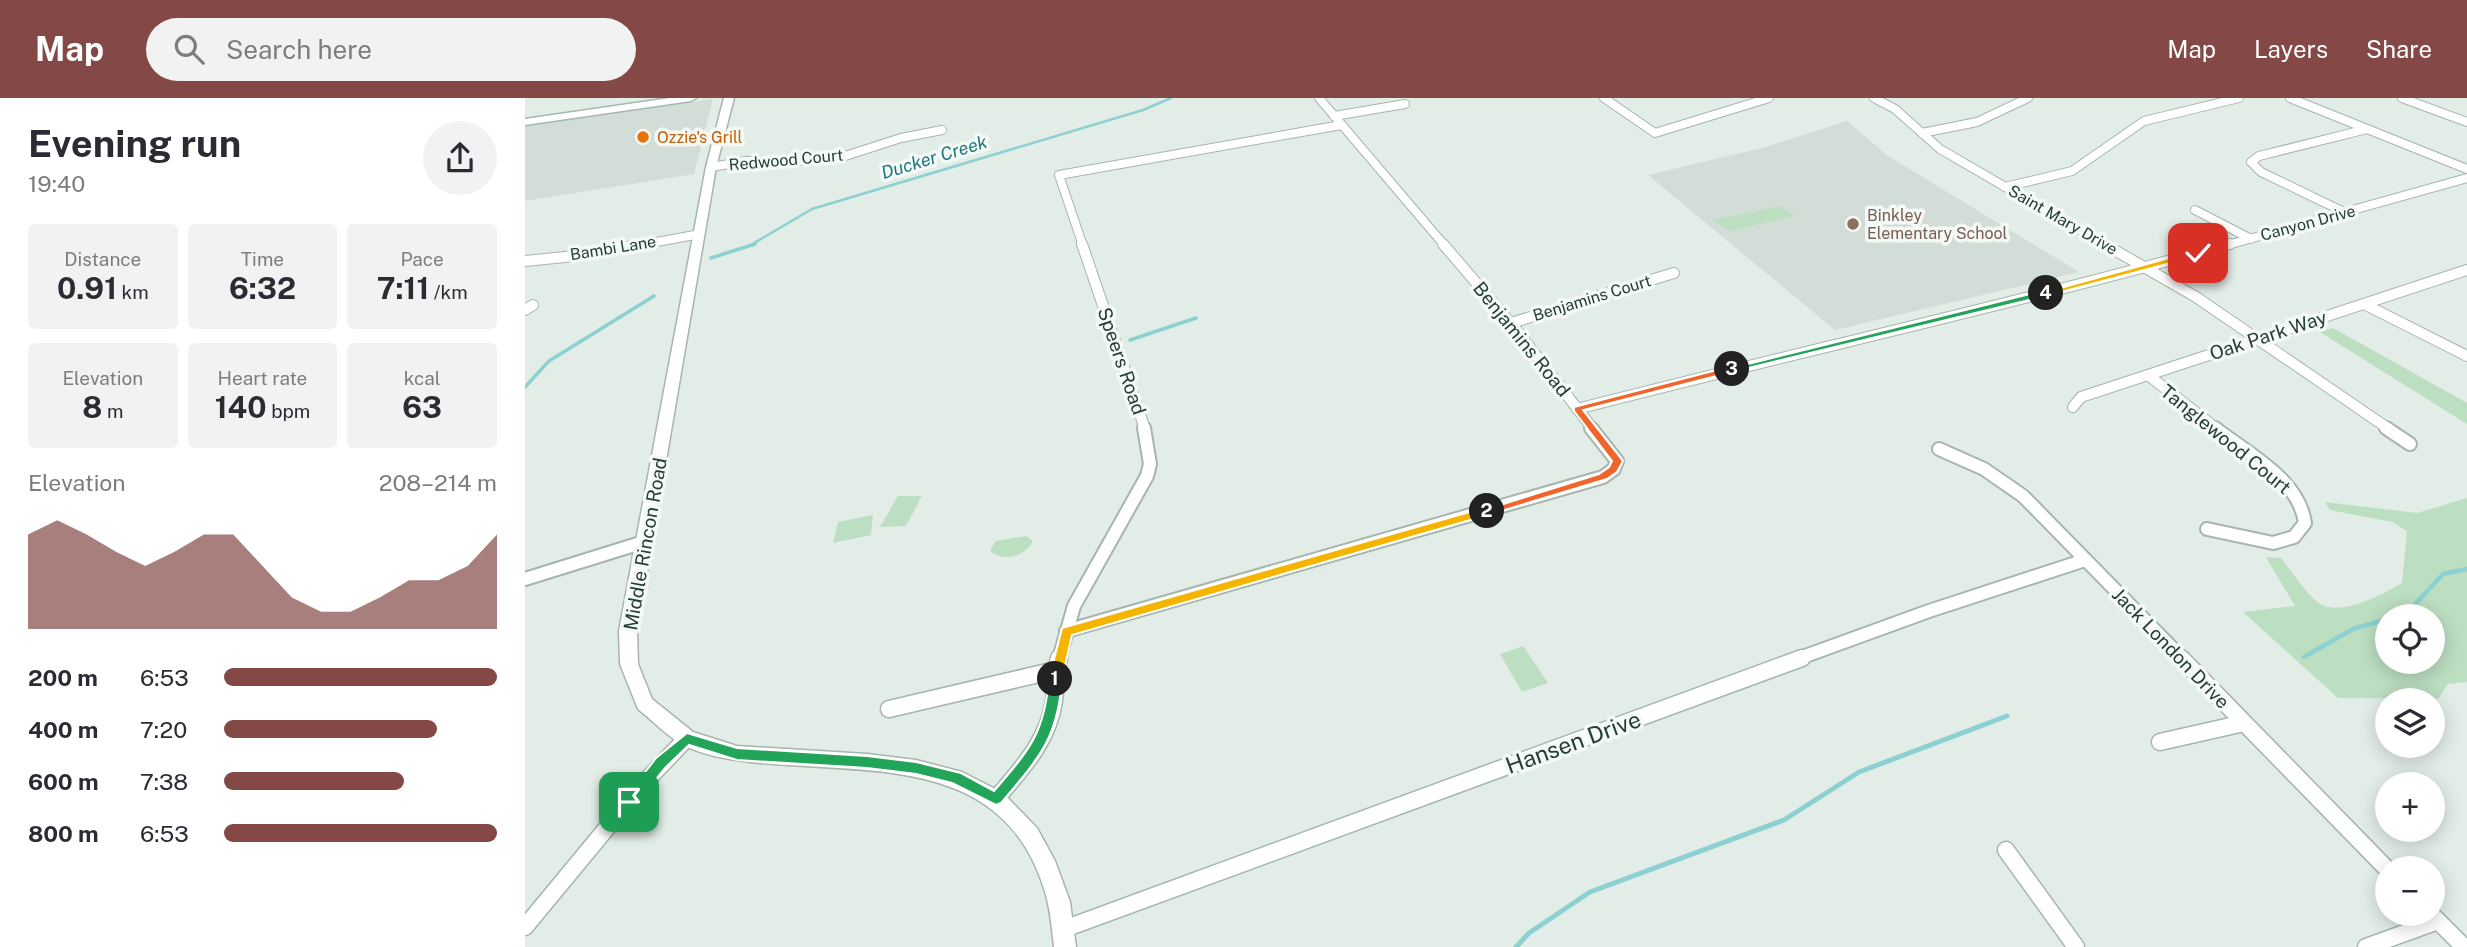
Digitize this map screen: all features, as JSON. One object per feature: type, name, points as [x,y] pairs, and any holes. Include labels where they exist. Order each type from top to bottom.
[{"type":"main road","points":[[525,122],[691,98]]},
{"type":"street","name":"Middle Rincon Road","points":[[729,98],[711,167],[628,631],[629,664],[645,704],[687,738],[737,754],[867,762],[916,768],[955,778],[996,799],[1030,835],[1048,868],[1064,938]]},
{"type":"street","name":"Benjamins Road","points":[[1066,631],[1603,477],[1618,461],[1511,323],[1319,98]]},
{"type":"street","points":[[1604,98],[1655,133],[1769,98]]},
{"type":"street","points":[[1732,98],[1748,105]]},
{"type":"street","name":"Saint Mary Drive","points":[[1874,98],[1895,109],[1940,149],[2196,297],[2410,444]]},
{"type":"street","points":[[1922,133],[1957,130],[1981,123],[2028,98]]},
{"type":"street","points":[[2005,187],[2072,171],[2144,121],[2239,98]]},
{"type":"street","points":[[2290,98],[2467,169]]},
{"type":"street","points":[[2402,98],[2467,122]]},
{"type":"street","points":[[1337,120],[1405,104]]},
{"type":"street","name":"Speers Road","points":[[996,799],[1033,755],[1046,732],[1054,702],[1056,670],[1074,606],[1136,498],[1150,464],[1147,436],[1059,175],[1337,120]]},
{"type":"street","points":[[2346,213],[2261,172],[2251,162],[2259,156],[2367,129]]},
{"type":"street","name":"Redwood Court","points":[[711,167],[747,161],[807,162],[842,157],[901,138],[942,130]]},
{"type":"street","name":"Canyon Drive","points":[[1577,409],[2144,267],[2467,178]]},
{"type":"street","points":[[2195,210],[2251,239]]},
{"type":"street","name":"Bambi Lane","points":[[525,261],[575,256],[701,234]]},
{"type":"street","name":"Oak Park Way","points":[[2073,407],[2081,397],[2467,270]]},
{"type":"street","name":"Benjamins Court","points":[[1511,323],[1674,273]]},
{"type":"street","points":[[2454,274],[2467,280]]},
{"type":"street","points":[[2364,304],[2467,356]]},
{"type":"street","name":"Tanglewood Court","points":[[2148,375],[2273,473],[2291,489],[2304,506],[2305,523],[2294,537],[2273,543],[2207,529]]},
{"type":"street","name":"Jack London Drive","points":[[1939,449],[1984,470],[2023,496],[2375,857]]},
{"type":"street","points":[[525,579],[645,542]]},
{"type":"street","name":"Hansen Drive","points":[[1064,938],[1929,611],[2085,561]]},
{"type":"street","points":[[889,709],[1056,670]]},
{"type":"street","points":[[2160,742],[2244,723]]},
{"type":"street","points":[[525,927],[561,889],[661,763],[687,738]]},
{"type":"street","points":[[2006,850],[2076,947]]},
{"type":"street","points":[[2366,947],[2414,926]]},
{"type":"street","points":[[2443,926],[2464,947]]},
{"type":"shaded area","points":[[713,99],[694,174],[525,201],[525,126]]},
{"type":"shaded area","name":"Binkley Elementary School","points":[[1847,121],[1888,156],[2079,272],[1835,330],[1648,175],[1762,148]]},
{"type":"green space","points":[[1781,206],[1794,216],[1729,231],[1713,220]]},
{"type":"green space","points":[[2333,328],[2467,403],[2467,424],[2320,332]]},
{"type":"green space","points":[[898,496],[922,496],[906,526],[880,527]]},
{"type":"green space","points":[[2467,498],[2467,682],[2448,684],[2445,688],[2375,688],[2375,698],[2338,698],[2243,612],[2295,606],[2266,557],[2281,558],[2311,596],[2325,606],[2347,607],[2402,583],[2407,531],[2392,522],[2330,510],[2325,502],[2417,513]]},
{"type":"green space","points":[[873,515],[871,535],[833,543],[838,522]]},
{"type":"green space","points":[[1026,536],[1033,541],[1020,554],[1003,557],[991,552],[996,541]]},
{"type":"green space","points":[[1523,646],[1548,683],[1522,692],[1500,654]]},
{"type":"waterway","name":"Ducker Creek","points":[[749,246],[812,209],[1143,110],[1171,98]]},
{"type":"waterway","name":"Ducker Creek","points":[[749,246],[755,244]]},
{"type":"waterway","name":"Ducker Creek","points":[[711,258],[749,246]]},
{"type":"waterway","name":"Ducker Creek","points":[[525,387],[549,361],[654,296]]},
{"type":"waterway","points":[[1130,340],[1196,318]]},
{"type":"waterway","points":[[2415,604],[2443,574],[2467,569]]},
{"type":"waterway","points":[[2304,657],[2353,629],[2375,623]]},
{"type":"waterway","points":[[1516,947],[1529,933],[1590,892],[1784,820],[1859,772],[2007,716]]},
{"type":"place","name":"Ozzie's Grill","points":[[643,137]]},
{"type":"place","name":"Binkley Elementary School","points":[[1853,224]]},
{"type":"route","points":[[629,802],[661,763],[687,738],[737,754],[867,762],[916,768],[955,778],[996,799],[1033,755],[1046,732],[1054,702],[1056,670],[1066,631],[1603,477],[1618,461],[1577,409],[1859,337],[2069,288],[2198,253]]}]
